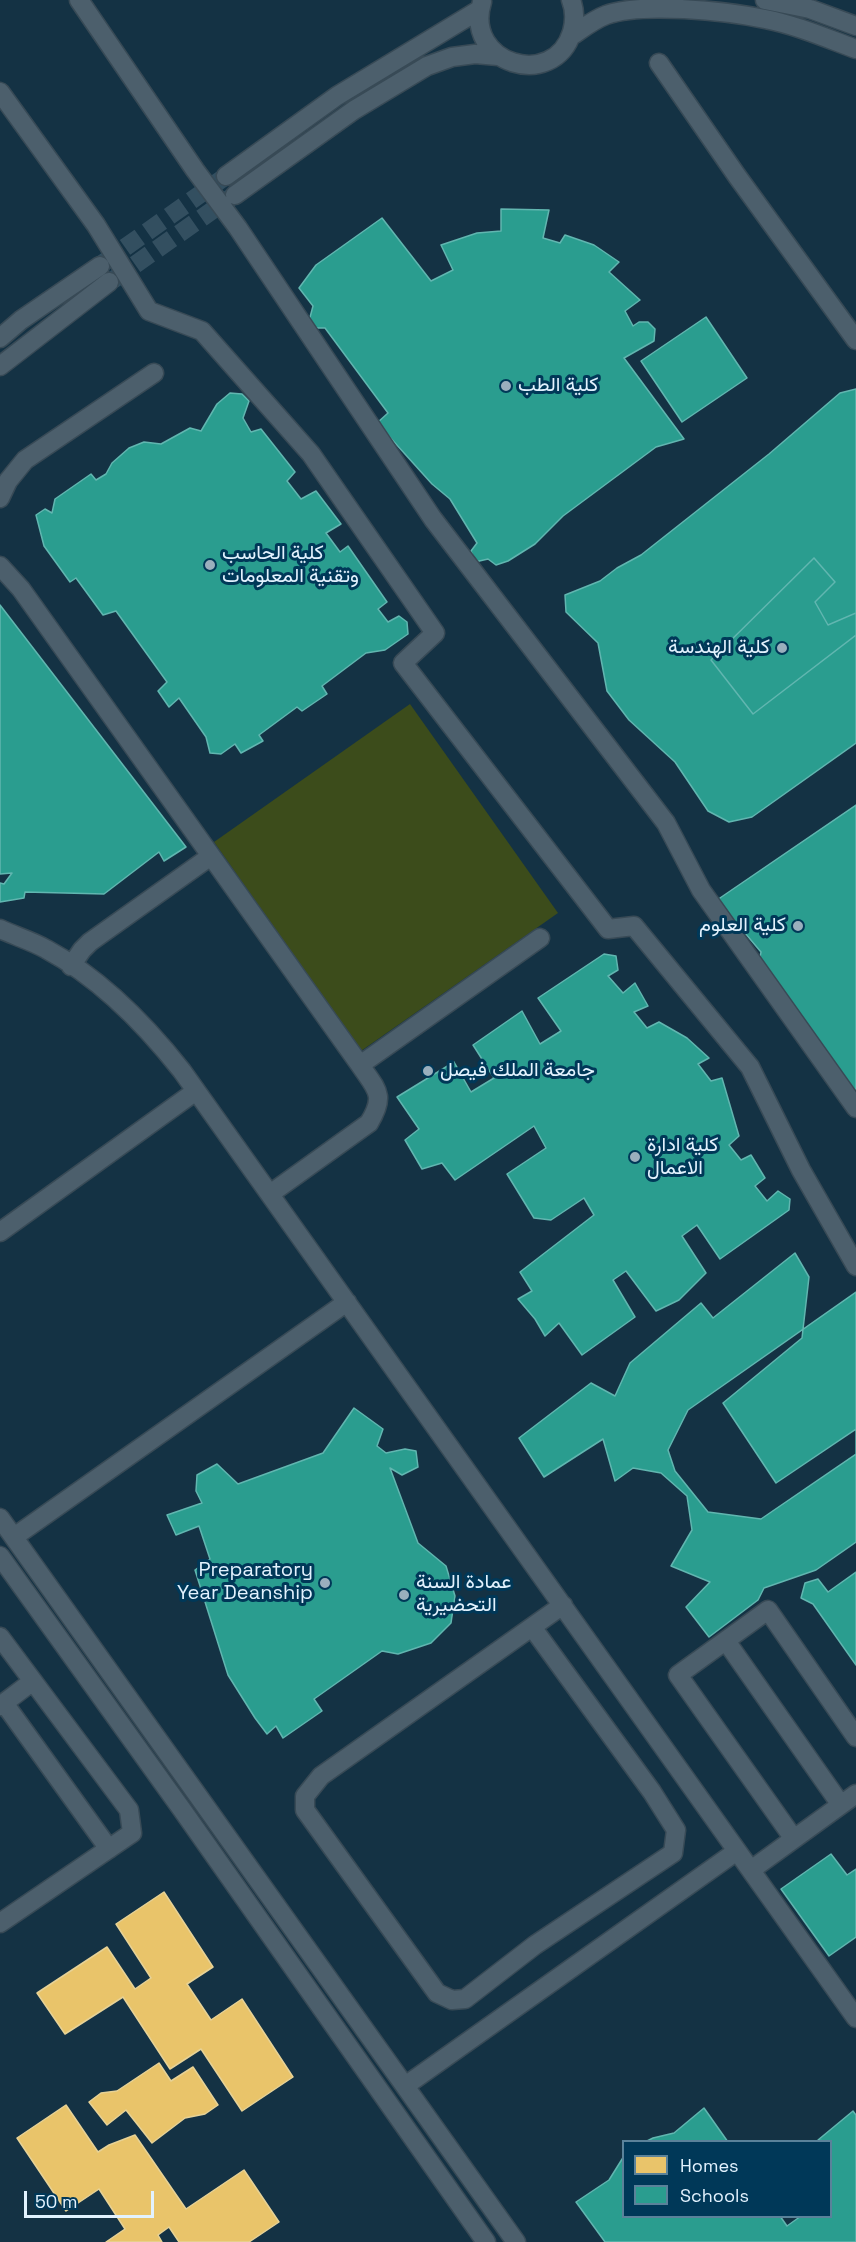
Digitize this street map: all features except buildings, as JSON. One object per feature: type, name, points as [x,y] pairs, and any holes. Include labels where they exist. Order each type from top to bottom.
[{"type":"street","points":[[79,0],[195,170],[238,228],[433,519],[666,823],[701,890],[856,1108]]},
{"type":"street","points":[[571,0],[574,15],[571,36]]},
{"type":"street","points":[[765,0],[810,9],[856,26]]},
{"type":"street","points":[[481,5],[481,31],[484,41],[498,56]]},
{"type":"street","points":[[226,176],[337,96],[481,5]]},
{"type":"street","points":[[235,195],[354,110],[427,66],[475,54],[498,56],[518,65],[539,64],[558,54],[571,36],[605,15],[624,11],[663,9],[765,19],[856,49]]},
{"type":"street","points":[[659,63],[737,176],[856,340]]},
{"type":"street","points":[[0,92],[96,225],[149,312],[202,331],[311,454],[435,633],[403,663],[608,929],[634,926],[750,1066],[801,1170],[856,1266]]},
{"type":"street","points":[[0,338],[100,266]]},
{"type":"street","points":[[0,366],[109,282]]},
{"type":"street","points":[[0,498],[8,481],[26,460],[154,373]]},
{"type":"street","points":[[0,566],[21,589],[374,1084],[379,1097],[379,1107],[369,1123],[270,1194]]},
{"type":"street","points":[[71,966],[90,942],[211,856]]},
{"type":"street","points":[[0,929],[46,949],[71,966],[121,1004],[153,1035],[270,1194],[856,2018]]},
{"type":"street","points":[[360,1065],[540,938]]},
{"type":"street","points":[[0,1232],[196,1091]]},
{"type":"street","points":[[14,1537],[347,1302]]},
{"type":"street","points":[[0,1518],[516,2242]]},
{"type":"street","points":[[0,1557],[183,1811],[486,2242]]},
{"type":"street","points":[[532,1627],[652,1792],[676,1830],[674,1853],[536,1945],[465,1999],[452,2000],[437,1993],[305,1810],[305,1796],[321,1776],[563,1605]]},
{"type":"street","points":[[794,1839],[678,1675],[768,1610],[856,1737]]},
{"type":"street","points":[[0,1637],[129,1810],[132,1833],[0,1923]]},
{"type":"street","points":[[726,1641],[849,1799],[751,1870]]},
{"type":"street","points":[[33,1682],[2,1704],[109,1849]]},
{"type":"street","points":[[405,2086],[737,1851]]},
{"type":"green space","points":[[410,704],[558,913],[361,1051],[214,842]]},
{"type":"tunnel","points":[[103,263],[226,176]]},
{"type":"tunnel","points":[[113,280],[233,196]]},
{"type":"place","name":"كلية الطب","points":[[506,386]]},
{"type":"place","name":"كلية الحاسب وتقنية المعلومات","points":[[210,565]]},
{"type":"place","name":"كلية الهندسة","points":[[782,648]]},
{"type":"place","name":"كلية العلوم","points":[[798,926]]},
{"type":"place","name":"جامعة الملك فيصل","points":[[428,1071]]},
{"type":"place","name":"كلية ادارة الاعمال","points":[[635,1157]]},
{"type":"place","name":"Preparatory Year Deanship","points":[[325,1583]]},
{"type":"place","name":"عمادة السنة التحضيرية","points":[[404,1595]]}]
